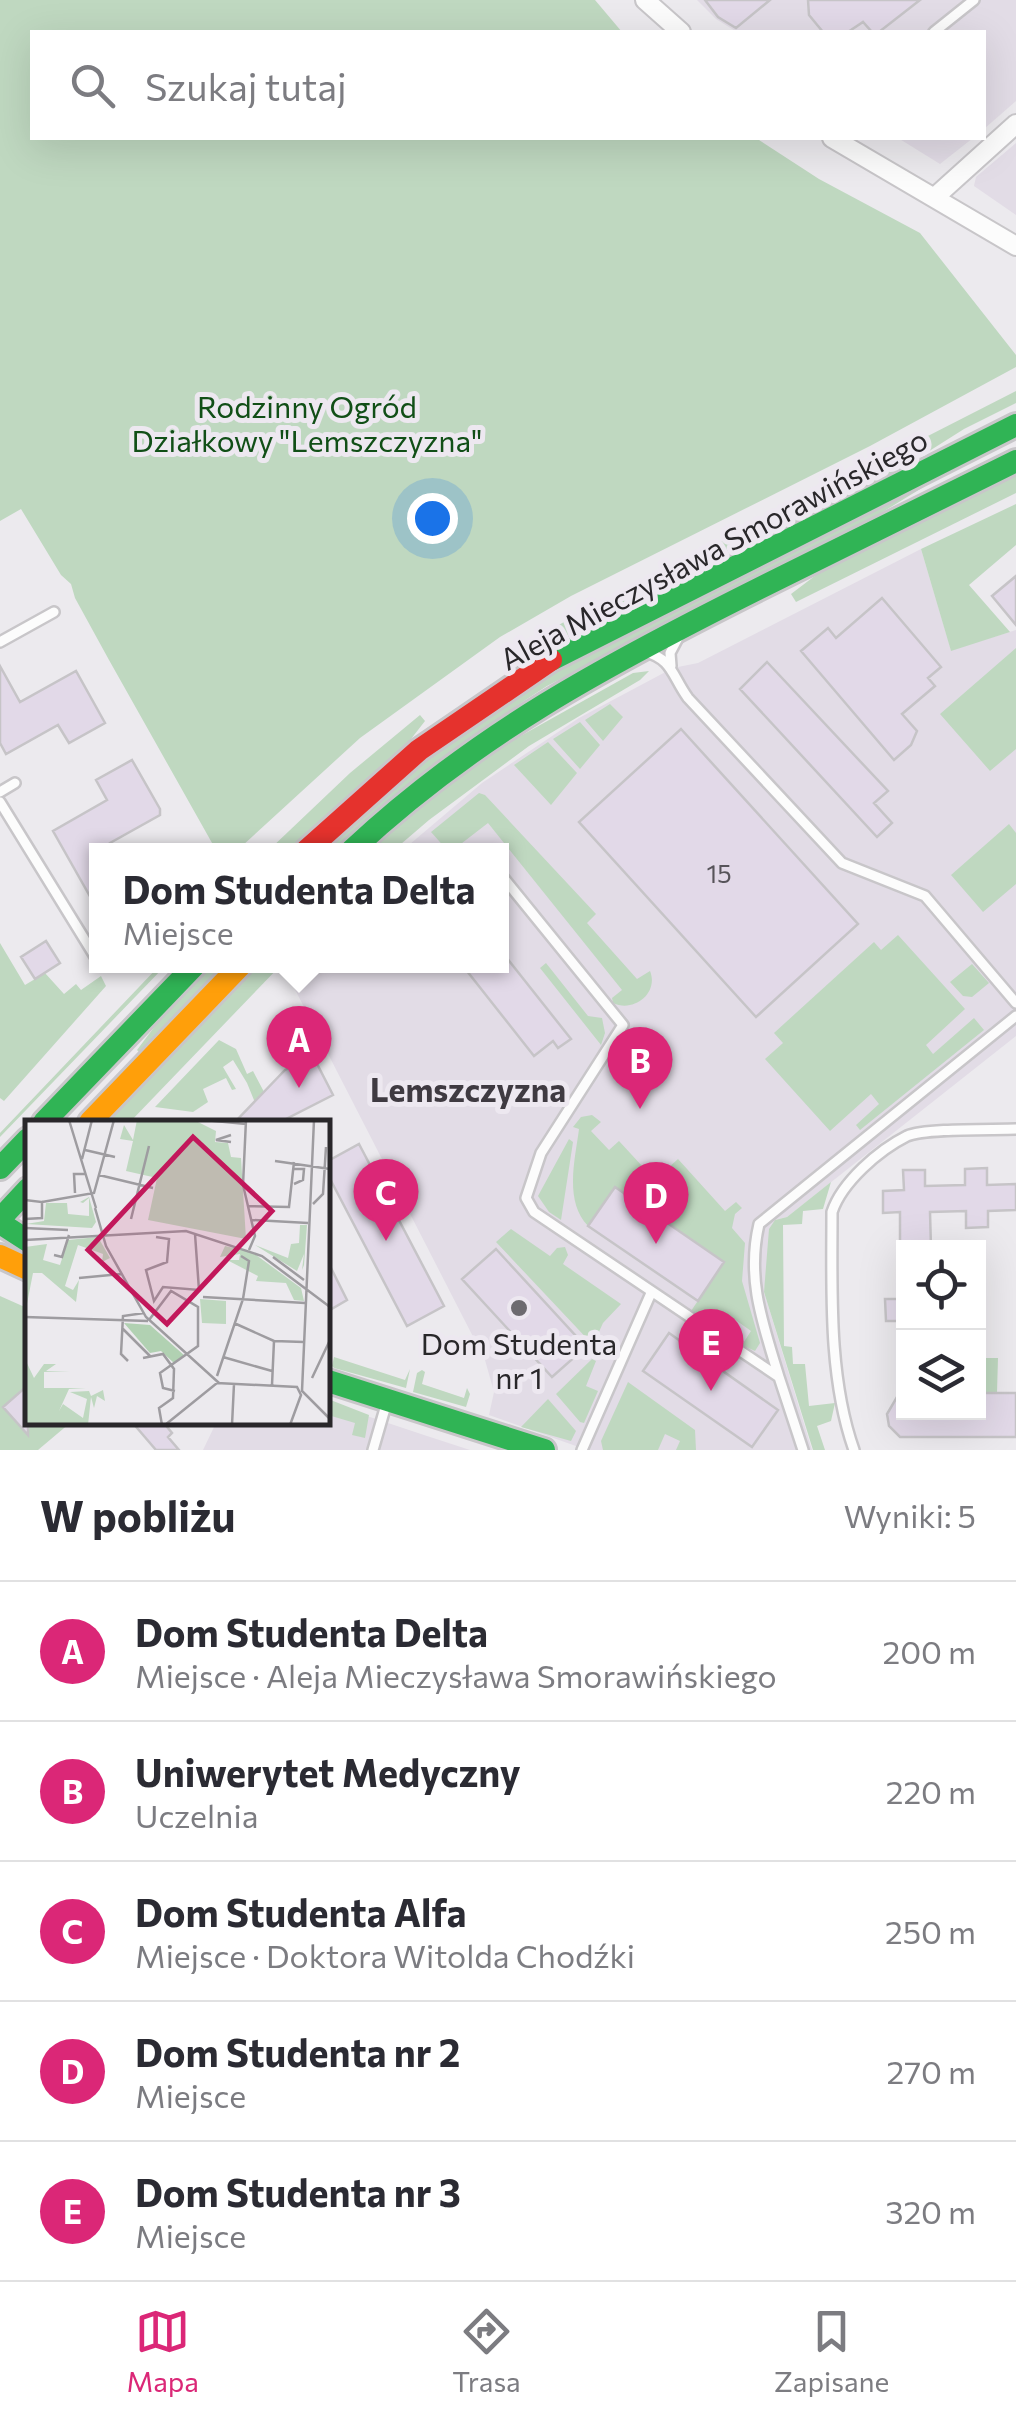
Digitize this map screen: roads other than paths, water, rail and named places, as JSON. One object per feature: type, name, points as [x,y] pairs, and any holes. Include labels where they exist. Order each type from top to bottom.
[{"type":"main road","name":"Aleja Mieczysława Smorawińskiego","points":[[314,843],[420,750],[534,670],[1016,425]]},
{"type":"main road","name":"Aleja Mieczysława Smorawińskiego","points":[[360,843],[469,752],[560,692],[687,624],[1016,461]]},
{"type":"main road","points":[[46,1120],[187,973]]},
{"type":"main road","points":[[92,1120],[233,973]]},
{"type":"main road","points":[[0,1168],[25,1142]]},
{"type":"main road","points":[[25,1192],[0,1221],[25,1239]]},
{"type":"main road","points":[[0,1256],[25,1268]]},
{"type":"main road","points":[[330,1382],[543,1450]]},
{"type":"street","points":[[644,0],[679,30]]},
{"type":"street","points":[[935,197],[1016,124]]},
{"type":"street","points":[[835,140],[1016,246]]},
{"type":"lane","points":[[936,30],[974,0]]},
{"type":"lane","points":[[0,642],[54,612]]},
{"type":"lane","points":[[687,624],[670,653],[671,666],[688,698],[842,863],[925,896],[1016,1003]]},
{"type":"lane","points":[[630,653],[655,654],[671,666]]},
{"type":"lane","points":[[0,792],[15,783]]},
{"type":"lane","points":[[0,802],[89,947]]},
{"type":"lane","points":[[509,885],[622,1026],[541,1152],[526,1198],[534,1212],[551,1226],[779,1377]]},
{"type":"lane","points":[[803,1450],[754,1293],[752,1262],[759,1224],[1016,1016]]},
{"type":"lane","points":[[854,1450],[842,1415],[836,1355],[832,1212],[838,1195],[858,1172],[910,1134],[1016,1129]]},
{"type":"lane","points":[[582,1450],[652,1293]]},
{"type":"lane","points":[[373,1450],[388,1400]]},
{"type":"place","name":"Dom Studenta Delta","points":[[299,1088]]},
{"type":"place","name":"Uniwerytet Medyczny","points":[[640,1109]]},
{"type":"place","name":"Dom Studenta Alfa","points":[[386,1241]]},
{"type":"place","name":"Dom Studenta nr 2","points":[[656,1244]]},
{"type":"place","name":"Dom Studenta nr 1","points":[[519,1308]]},
{"type":"place","name":"Dom Studenta nr 3","points":[[711,1391]]},
{"type":"district","name":"Lemszczyzna","points":[[468,1089]]},
{"type":"park label","name":"Rodzinny Ogród Działkowy \"Lemszczyzna\"","points":[[307,422]]}]
